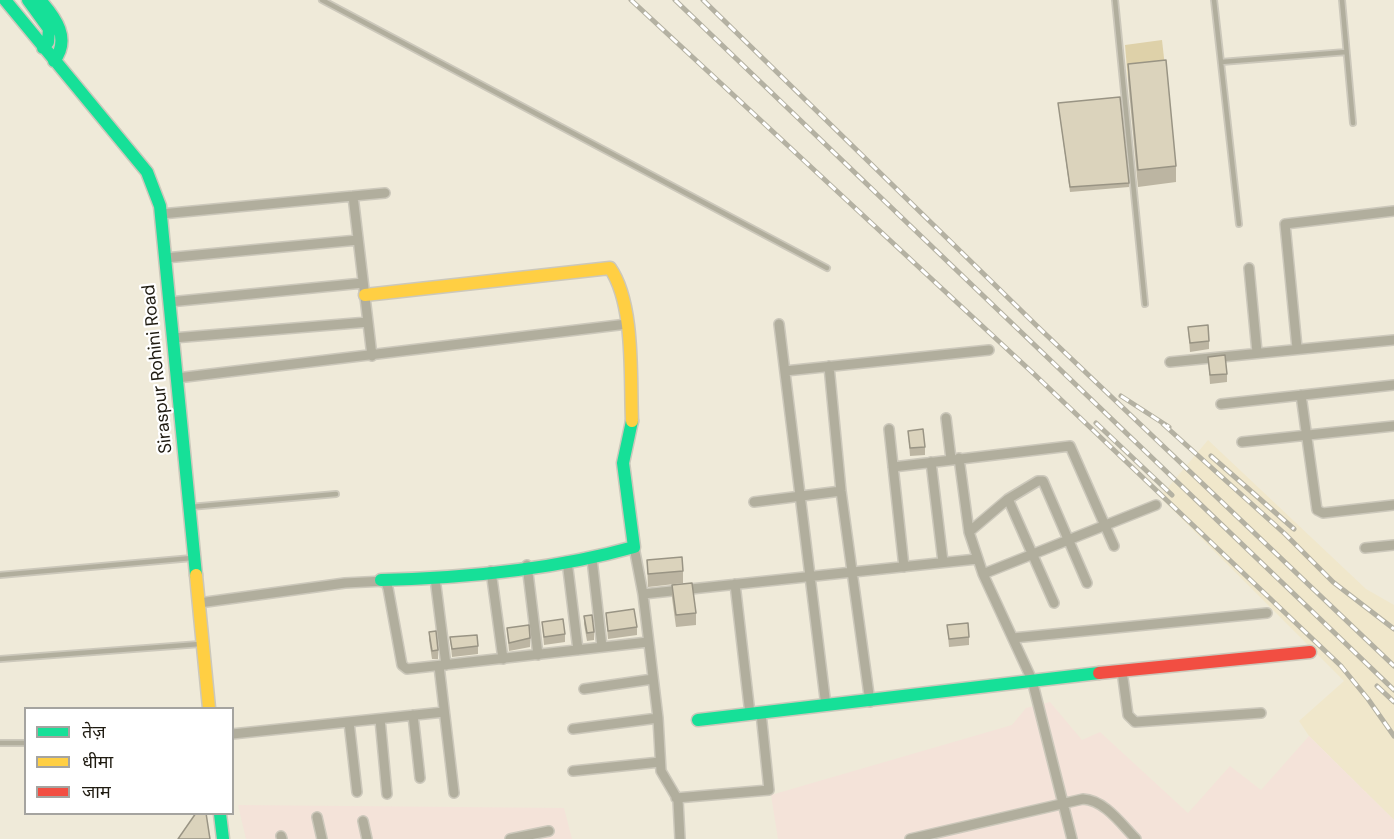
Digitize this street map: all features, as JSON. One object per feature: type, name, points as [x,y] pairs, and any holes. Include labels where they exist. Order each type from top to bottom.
[{"type":"street","name":"Siraspur Rohini Road","points":[[5,0],[147,172],[155,189],[161,214],[209,707]]},
{"type":"street","points":[[28,0],[46,19],[50,30],[50,40],[43,48]]},
{"type":"street","points":[[40,0],[56,19],[62,37],[62,51],[54,61]]},
{"type":"street","points":[[161,214],[385,193]]},
{"type":"street","points":[[353,196],[372,356]]},
{"type":"street","points":[[1297,348],[1285,224],[1394,211]]},
{"type":"street","points":[[165,258],[358,240]]},
{"type":"street","points":[[169,302],[364,289],[610,268],[617,278],[627,324],[632,428],[623,463],[634,547],[643,594],[658,718],[661,775],[676,798],[680,839]]},
{"type":"street","points":[[1249,268],[1257,352]]},
{"type":"street","points":[[173,338],[368,322]]},
{"type":"street","points":[[177,378],[627,324]]},
{"type":"street","points":[[779,324],[826,706]]},
{"type":"street","points":[[1170,362],[1394,340]]},
{"type":"street","points":[[785,371],[989,350]]},
{"type":"street","points":[[830,366],[842,491],[870,702]]},
{"type":"street","points":[[1221,404],[1394,385]]},
{"type":"street","points":[[1301,395],[1317,510],[1323,513],[1394,505]]},
{"type":"street","points":[[946,418],[969,532],[977,559],[1032,680],[1072,839]]},
{"type":"street","points":[[1242,442],[1394,426]]},
{"type":"street","points":[[889,429],[904,567]]},
{"type":"street","points":[[893,467],[1070,446],[1114,546]]},
{"type":"street","points":[[931,462],[943,562]]},
{"type":"street","points":[[969,532],[1008,499],[1038,481],[1043,481],[1087,583]]},
{"type":"street","points":[[754,502],[842,491]]},
{"type":"street","points":[[1008,499],[1054,603]]},
{"type":"street","points":[[983,574],[1156,505]]},
{"type":"street","points":[[1365,548],[1394,545]]},
{"type":"street","points":[[199,603],[381,580],[435,578],[527,565],[592,559],[634,547]]},
{"type":"street","points":[[592,559],[602,648]]},
{"type":"street","points":[[643,594],[977,559]]},
{"type":"street","points":[[567,561],[578,650]]},
{"type":"street","points":[[527,565],[538,655]]},
{"type":"street","points":[[491,571],[502,659]]},
{"type":"street","points":[[435,578],[444,712],[454,793]]},
{"type":"street","points":[[381,580],[388,588],[403,668],[648,642]]},
{"type":"street","points":[[676,798],[768,791],[735,584]]},
{"type":"street","points":[[1013,639],[1268,614]]},
{"type":"street","points":[[698,720],[870,702],[1032,680],[1310,651]]},
{"type":"street","points":[[1122,670],[1128,715],[1135,722],[1261,713]]},
{"type":"street","points":[[584,689],[653,679]]},
{"type":"street","points":[[234,734],[444,712]]},
{"type":"street","points":[[413,715],[420,778]]},
{"type":"street","points":[[380,718],[387,794]]},
{"type":"street","points":[[573,729],[658,718]]},
{"type":"street","points":[[349,722],[357,792]]},
{"type":"street","points":[[573,771],[660,762]]},
{"type":"street","points":[[910,839],[1083,799],[1097,802],[1136,839]]},
{"type":"street","points":[[220,815],[223,839]]},
{"type":"street","points":[[317,817],[322,839]]},
{"type":"street","points":[[363,820],[367,839]]},
{"type":"street","points":[[510,839],[549,831]]},
{"type":"lane","points":[[322,0],[827,268]]},
{"type":"lane","points":[[1115,0],[1144,304]]},
{"type":"lane","points":[[1214,0],[1239,224]]},
{"type":"lane","points":[[1342,0],[1353,123]]},
{"type":"lane","points":[[1221,62],[1346,52]]},
{"type":"lane","points":[[190,507],[336,494]]},
{"type":"lane","points":[[0,575],[195,558]]},
{"type":"lane","points":[[0,659],[203,644]]},
{"type":"lane","points":[[0,743],[24,743]]},
{"type":"shaded area","points":[[1162,40],[1166,76],[1128,80],[1125,45]]},
{"type":"shaded area","points":[[1208,440],[1366,589],[1394,605],[1394,820],[1309,736],[1299,721],[1344,681],[1160,497]]},
{"type":"shaded area","points":[[1050,702],[1082,740],[1100,732],[1188,813],[1230,766],[1261,790],[1309,736],[1394,820],[1394,839],[778,839],[771,795],[1012,725],[1026,708]]},
{"type":"shaded area","points":[[238,805],[564,808],[572,839],[246,839]]},
{"type":"building","points":[[1166,60],[1176,166],[1138,170],[1128,64]]},
{"type":"building","points":[[1120,97],[1129,183],[1070,187],[1058,103]]},
{"type":"building","points":[[1208,325],[1209,341],[1190,343],[1188,327]]},
{"type":"building","points":[[1225,355],[1227,374],[1210,375],[1208,357]]},
{"type":"building","points":[[923,429],[925,447],[910,448],[908,431]]},
{"type":"building","points":[[682,557],[683,571],[648,574],[647,560]]},
{"type":"building","points":[[692,583],[696,613],[676,615],[672,585]]},
{"type":"building","points":[[634,609],[637,627],[608,631],[606,613]]},
{"type":"building","points":[[592,615],[594,632],[587,633],[584,616]]},
{"type":"building","points":[[563,619],[565,634],[544,637],[542,622]]},
{"type":"building","points":[[968,623],[969,637],[949,639],[947,625]]},
{"type":"building","points":[[529,625],[530,638],[509,643],[507,628]]},
{"type":"building","points":[[436,631],[438,650],[432,651],[429,632]]},
{"type":"building","points":[[477,635],[478,646],[452,649],[450,637]]},
{"type":"building","points":[[195,815],[206,815],[210,839],[178,839]]},
{"type":"railway","points":[[631,0],[1034,374],[1341,666],[1394,736]]},
{"type":"railway","points":[[675,0],[1394,690]]},
{"type":"railway","points":[[703,0],[1037,326],[1394,666]]},
{"type":"railway","points":[[1121,396],[1169,427]]},
{"type":"railway","points":[[1096,423],[1172,495]]},
{"type":"railway","points":[[1163,424],[1285,534],[1333,582],[1394,629]]},
{"type":"railway","points":[[1211,456],[1294,529]]},
{"type":"railway","points":[[1377,686],[1394,702]]},
{"type":"traffic: fast","points":[[5,0],[147,172],[160,206],[196,575]]},
{"type":"traffic: fast","points":[[28,0],[49,29],[48,42],[43,48]]},
{"type":"traffic: fast","points":[[40,0],[56,21],[61,37],[59,53],[54,61]]},
{"type":"traffic: fast","points":[[381,580],[444,577],[541,567],[634,547],[623,463],[632,421]]},
{"type":"traffic: fast","points":[[698,720],[1099,673]]},
{"type":"traffic: fast","points":[[220,815],[223,839]]},
{"type":"traffic: slow","points":[[365,295],[610,268],[624,301],[627,321],[630,342],[632,421]]},
{"type":"traffic: slow","points":[[196,575],[209,707]]},
{"type":"traffic: jam","points":[[1099,673],[1310,652]]}]
